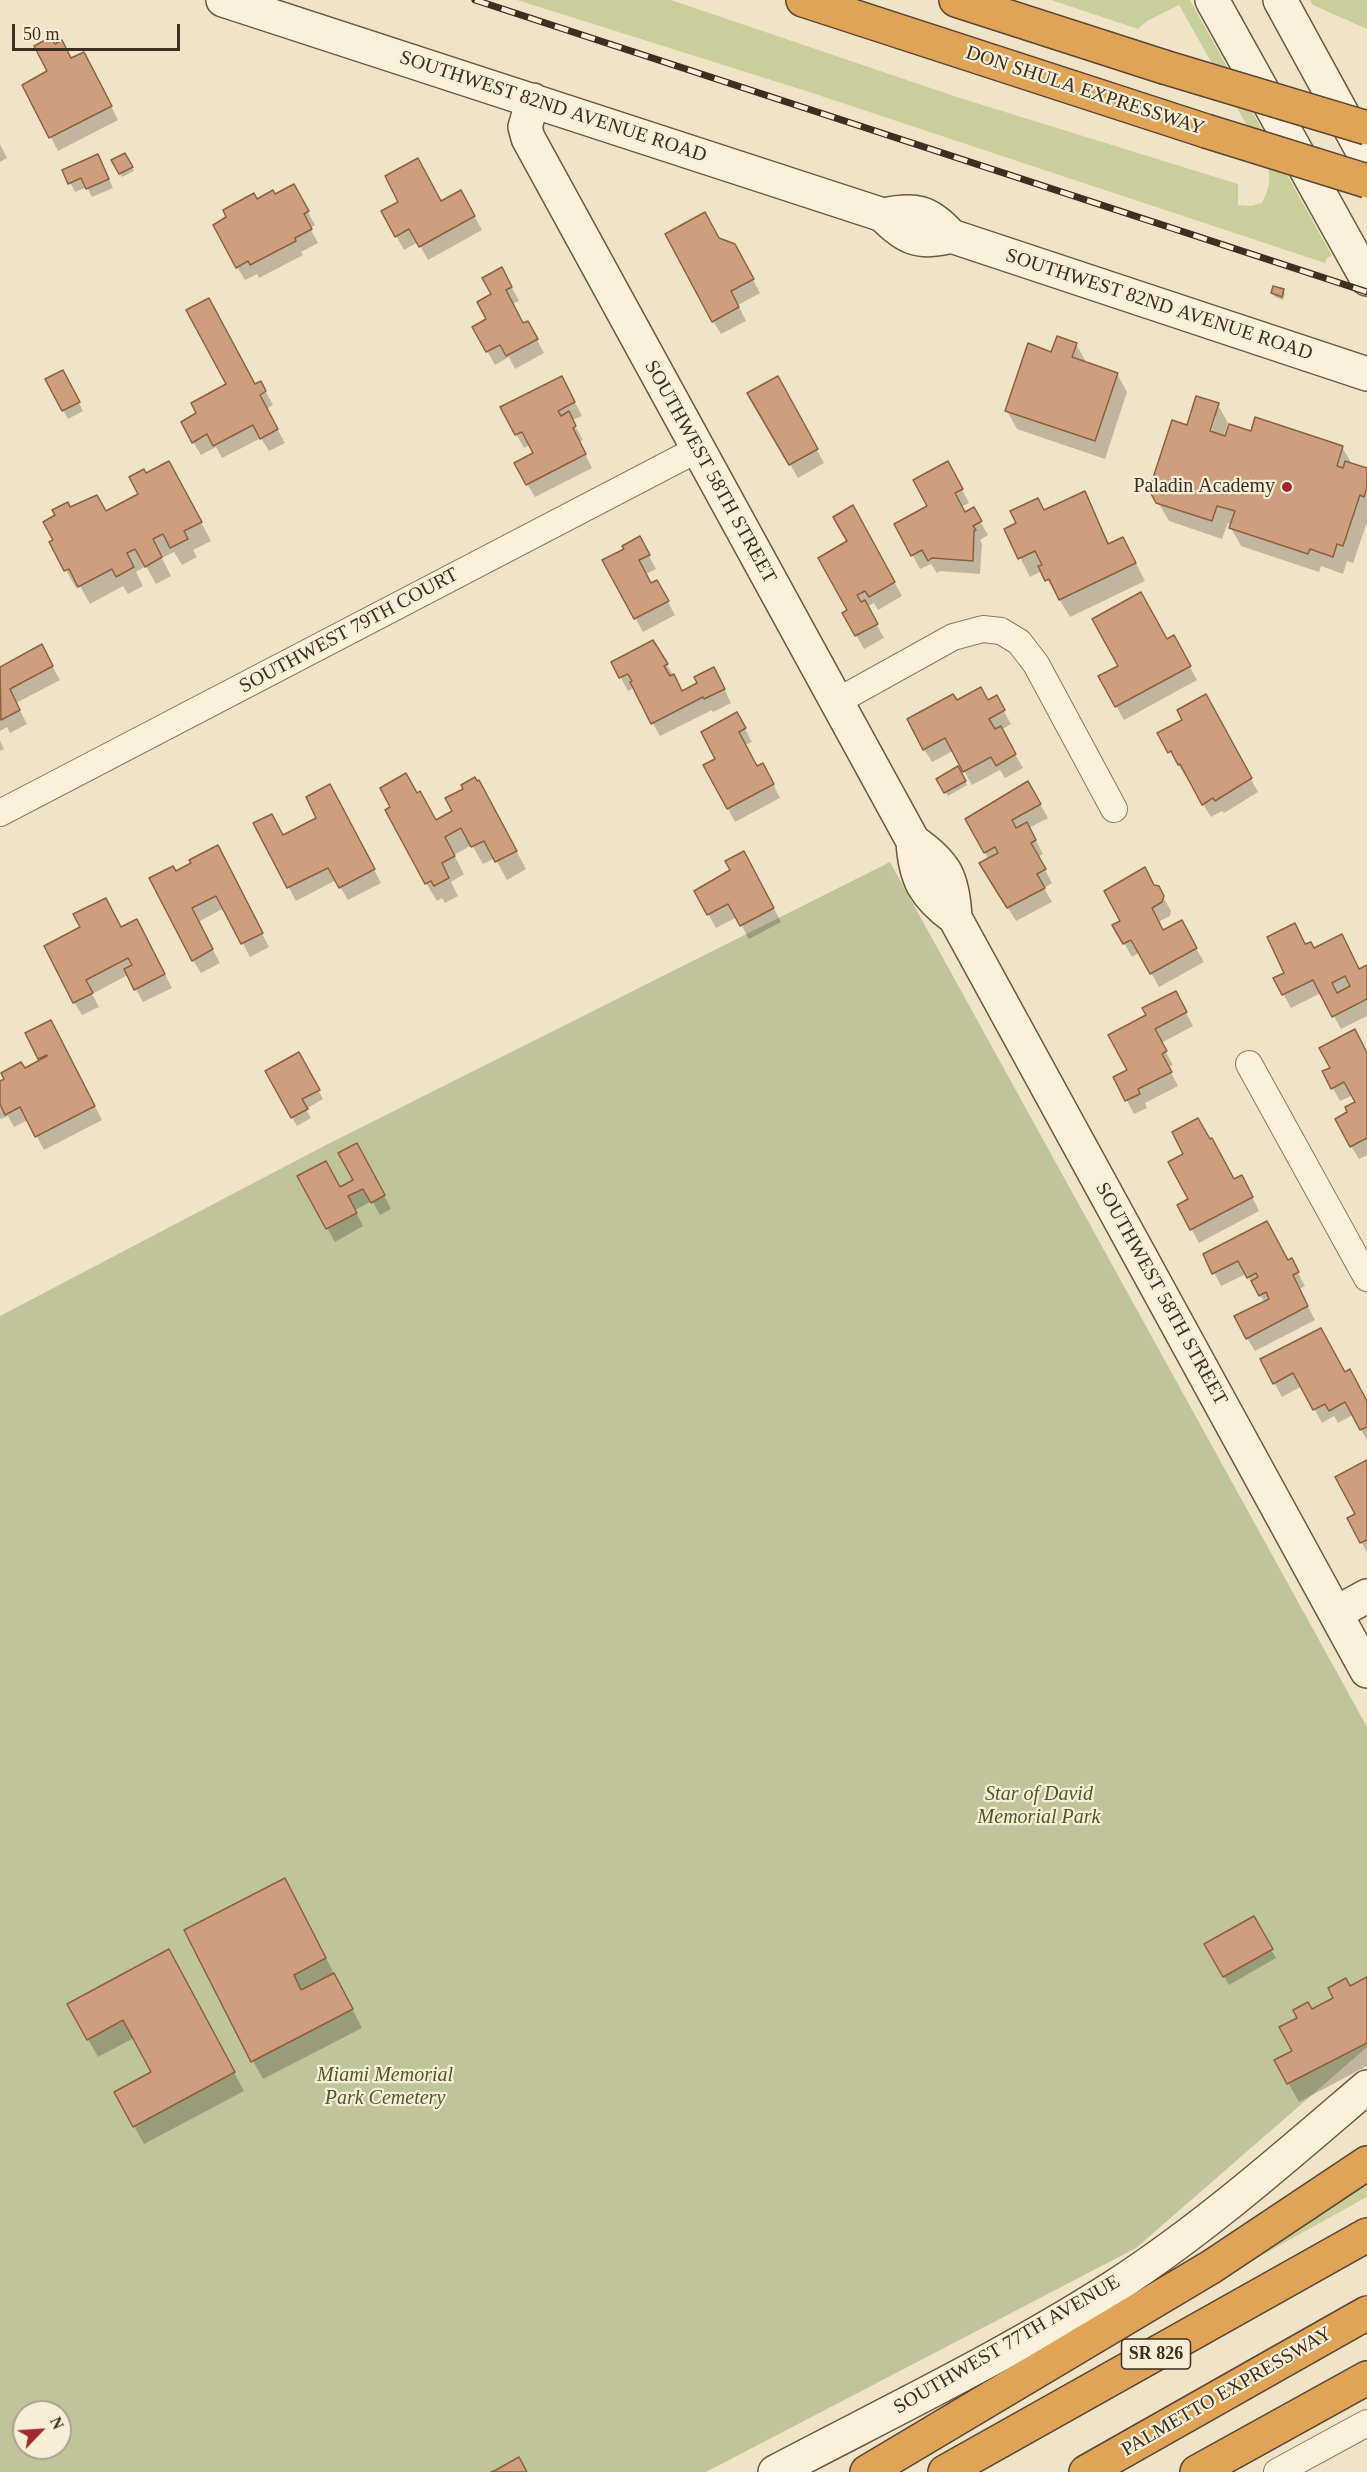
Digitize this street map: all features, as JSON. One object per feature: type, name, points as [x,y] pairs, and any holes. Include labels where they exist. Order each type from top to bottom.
[{"type":"highway","name":"DON SHULA EXPRESSWAY","points":[[803,0],[1367,181]]},
{"type":"highway","points":[[956,0],[1164,67],[1367,128]]},
{"type":"highway","points":[[867,2472],[1201,2273],[1367,2163]]},
{"type":"highway","name":"SR 826","points":[[945,2472],[1367,2235]]},
{"type":"highway","name":"PALMETTO EXPRESSWAY","points":[[1086,2472],[1367,2313]]},
{"type":"highway","points":[[1197,2472],[1367,2378]]},
{"type":"street","name":"SOUTHWEST 82ND AVENUE ROAD","points":[[223,0],[883,214],[900,211],[921,213],[940,224],[951,236],[1367,374]]},
{"type":"street","points":[[1212,0],[1367,279]]},
{"type":"street","points":[[1280,0],[1367,159]]},
{"type":"street","name":"SOUTHWEST 58TH STREET","points":[[533,100],[525,127],[528,138],[913,841],[933,856],[949,876],[955,918],[1367,1671]]},
{"type":"street","name":"SOUTHWEST 79TH COURT","points":[[0,813],[698,449]]},
{"type":"street","points":[[836,702],[953,638],[973,631],[1000,631],[1019,642],[1036,664],[1114,809]]},
{"type":"street","points":[[1249,1064],[1367,1278]]},
{"type":"street","points":[[1336,1612],[1367,1596]]},
{"type":"street","name":"SOUTHWEST 77TH AVENUE","points":[[775,2472],[1027,2339],[1115,2286],[1237,2198],[1367,2087]]},
{"type":"street","points":[[1276,2472],[1367,2424]]},
{"type":"green space","points":[[517,0],[671,0],[960,98],[1238,184],[1238,205],[1251,206],[1262,203],[1269,182],[1267,161],[1179,5],[1147,21],[1138,29],[1051,0],[1190,0],[1332,256],[1327,258],[1325,263],[806,91]]},
{"type":"green space","points":[[1310,0],[1367,0],[1367,29],[1313,5]]},
{"type":"green space","points":[[890,862],[1367,1727],[1367,2047],[1136,2248],[706,2472],[0,2472],[0,1316],[326,1145]]},
{"type":"green space","points":[[1367,2174],[1367,2197],[1244,2265],[1240,2258]]},
{"type":"building","points":[[51,37],[55,44],[62,40],[71,58],[84,52],[112,106],[49,138],[22,85],[47,71],[34,46]]},
{"type":"building","points":[[125,153],[133,167],[119,174],[111,160]]},
{"type":"building","points":[[98,154],[109,179],[86,189],[81,178],[68,184],[62,170]]},
{"type":"building","points":[[418,158],[441,201],[461,190],[475,216],[419,247],[409,229],[395,237],[381,211],[398,202],[385,176]]},
{"type":"building","points":[[294,184],[309,211],[304,214],[312,229],[295,238],[296,241],[250,265],[248,261],[236,268],[213,225],[226,217],[223,210],[254,193],[257,199],[273,190],[275,194]]},
{"type":"building","points":[[705,212],[719,238],[735,244],[754,279],[731,291],[739,307],[712,322],[665,234]]},
{"type":"building","points":[[502,267],[512,287],[506,290],[523,323],[528,321],[538,339],[506,356],[500,345],[486,352],[472,327],[486,319],[477,302],[491,294],[482,278]]},
{"type":"building","points":[[1273,286],[1284,289],[1282,297],[1271,293]]},
{"type":"building","points":[[209,298],[255,384],[261,381],[266,391],[260,395],[278,429],[260,439],[253,425],[213,446],[207,434],[192,443],[181,422],[196,413],[191,403],[226,384],[186,310]]},
{"type":"building","points":[[1057,336],[1077,343],[1072,357],[1118,373],[1095,441],[1005,411],[1028,343],[1051,352]]},
{"type":"building","points":[[63,370],[80,402],[62,411],[45,379]]},
{"type":"building","points":[[562,376],[575,402],[558,411],[561,416],[569,411],[576,426],[573,428],[586,454],[526,485],[514,463],[533,453],[522,432],[515,435],[500,407]]},
{"type":"building","points":[[778,376],[818,449],[789,465],[747,393]]},
{"type":"building","points":[[1196,396],[1219,403],[1210,431],[1225,436],[1229,424],[1251,431],[1255,417],[1343,446],[1337,466],[1343,468],[1345,461],[1367,468],[1367,487],[1364,497],[1360,495],[1343,546],[1337,544],[1333,557],[1310,549],[1308,554],[1229,528],[1235,511],[1217,506],[1212,521],[1156,503],[1149,490],[1172,420],[1187,425]]},
{"type":"building","points":[[169,461],[202,522],[184,531],[188,539],[170,548],[163,534],[153,539],[162,557],[145,567],[135,549],[127,553],[134,567],[116,577],[112,569],[78,587],[69,569],[64,571],[49,542],[53,540],[43,522],[55,515],[52,510],[68,502],[70,507],[97,495],[106,511],[138,494],[129,477],[144,469],[146,473]]},
{"type":"building","points":[[948,461],[963,489],[955,493],[965,512],[974,507],[982,521],[973,526],[976,530],[974,531],[973,561],[932,558],[928,561],[922,550],[911,556],[894,524],[927,506],[913,480]]},
{"type":"building","points":[[1085,491],[1108,544],[1123,537],[1136,563],[1059,600],[1049,579],[1045,581],[1038,566],[1042,565],[1035,551],[1018,559],[1004,529],[1016,523],[1010,511],[1038,498],[1044,510]]},
{"type":"building","points":[[853,505],[895,582],[869,597],[865,591],[857,595],[861,602],[865,600],[878,624],[855,636],[842,613],[847,610],[818,558],[847,541],[833,517]]},
{"type":"building","points":[[640,536],[650,555],[639,560],[651,583],[657,580],[669,601],[634,619],[602,560],[624,549],[622,546]]},
{"type":"building","points":[[1141,592],[1167,639],[1174,635],[1191,666],[1115,707],[1098,676],[1118,666],[1092,619]]},
{"type":"building","points":[[653,640],[668,664],[664,666],[670,676],[674,674],[682,691],[697,683],[694,677],[714,667],[725,689],[704,699],[703,697],[651,724],[628,674],[619,678],[611,662]]},
{"type":"building","points":[[42,644],[53,666],[10,689],[20,710],[1,720],[0,667]]},
{"type":"building","points":[[981,687],[988,700],[997,695],[1005,710],[989,719],[995,729],[1001,726],[1016,754],[996,766],[991,757],[963,772],[945,738],[923,750],[907,719],[953,694],[957,700]]},
{"type":"building","points":[[1206,694],[1252,778],[1215,801],[1213,798],[1202,805],[1180,764],[1178,765],[1171,751],[1168,753],[1157,733],[1182,720],[1177,710]]},
{"type":"building","points":[[737,712],[746,728],[739,732],[757,766],[763,763],[774,784],[727,809],[703,765],[715,759],[701,732]]},
{"type":"building","points":[[958,766],[966,781],[944,793],[936,779]]},
{"type":"building","points":[[406,773],[417,793],[420,791],[436,820],[452,811],[445,798],[463,789],[461,785],[475,777],[477,781],[479,780],[517,851],[495,862],[484,841],[471,847],[461,828],[445,837],[455,856],[442,863],[449,878],[434,886],[431,881],[425,884],[385,810],[390,807],[380,788]]},
{"type":"building","points":[[1028,781],[1041,804],[1012,820],[1016,828],[1027,822],[1036,840],[1031,843],[1046,869],[1037,874],[1045,888],[1007,908],[979,863],[998,853],[995,847],[984,853],[965,819]]},
{"type":"building","points":[[330,784],[375,869],[339,888],[328,868],[287,888],[253,823],[272,814],[283,835],[316,818],[306,797]]},
{"type":"building","points":[[218,845],[263,933],[241,944],[216,896],[192,908],[213,949],[192,961],[149,878],[173,866],[176,871],[191,863],[189,860]]},
{"type":"building","points":[[744,851],[774,908],[740,926],[728,904],[707,915],[694,891],[730,870],[725,861]]},
{"type":"building","points":[[1145,867],[1154,885],[1159,886],[1164,896],[1162,902],[1152,908],[1163,930],[1182,920],[1197,948],[1150,974],[1131,940],[1123,944],[1112,925],[1120,921],[1104,891]]},
{"type":"building","points":[[106,898],[121,927],[137,919],[165,974],[134,990],[124,969],[132,965],[128,958],[86,980],[93,993],[73,1003],[44,946],[80,927],[73,914]]},
{"type":"building","points":[[1295,923],[1305,944],[1311,942],[1314,948],[1342,934],[1359,969],[1367,965],[1367,999],[1332,1017],[1313,980],[1282,995],[1273,978],[1284,973],[1267,937]],"holes":[[[1345,976],[1350,986],[1337,993],[1332,983]]]},
{"type":"building","points":[[1176,991],[1187,1012],[1155,1029],[1167,1051],[1162,1054],[1172,1072],[1138,1089],[1140,1094],[1125,1101],[1113,1077],[1127,1070],[1108,1035],[1146,1015],[1142,1008]]},
{"type":"building","points":[[51,1020],[95,1106],[35,1137],[20,1107],[5,1115],[0,1104],[0,1081],[4,1079],[1,1073],[21,1062],[25,1068],[47,1056],[38,1059],[25,1033]]},
{"type":"building","points":[[1355,1029],[1367,1053],[1367,1138],[1350,1147],[1335,1119],[1347,1112],[1345,1107],[1355,1102],[1344,1082],[1331,1089],[1322,1071],[1330,1068],[1319,1048]]},
{"type":"building","points":[[299,1052],[320,1090],[302,1099],[308,1109],[291,1118],[265,1071]]},
{"type":"building","points":[[1198,1118],[1210,1139],[1212,1138],[1234,1179],[1242,1175],[1253,1197],[1190,1230],[1177,1205],[1188,1199],[1168,1162],[1183,1154],[1172,1132]]},
{"type":"building","points":[[357,1143],[385,1195],[371,1203],[363,1189],[348,1196],[357,1213],[326,1229],[297,1176],[326,1161],[340,1187],[353,1180],[338,1153]]},
{"type":"building","points":[[1267,1221],[1288,1260],[1292,1258],[1299,1272],[1293,1275],[1308,1306],[1246,1339],[1234,1316],[1269,1299],[1266,1292],[1259,1296],[1251,1281],[1258,1277],[1256,1273],[1247,1278],[1238,1261],[1212,1274],[1203,1254]]},
{"type":"building","points":[[1321,1328],[1345,1372],[1350,1369],[1367,1401],[1367,1427],[1360,1430],[1345,1402],[1329,1411],[1325,1404],[1313,1410],[1293,1373],[1273,1384],[1260,1359]]},
{"type":"building","points":[[1367,1460],[1367,1540],[1360,1543],[1347,1518],[1355,1514],[1335,1477]]},
{"type":"building","points":[[285,1878],[326,1958],[294,1975],[301,1990],[334,1973],[353,2009],[251,2062],[184,1930]]},
{"type":"building","points":[[1254,1916],[1273,1949],[1223,1977],[1204,1944]]},
{"type":"building","points":[[169,1949],[235,2072],[133,2127],[114,2092],[151,2072],[123,2020],[87,2040],[67,2004]]},
{"type":"building","points":[[1367,1977],[1367,2043],[1287,2084],[1274,2060],[1292,2051],[1279,2027],[1297,2018],[1293,2010],[1308,2002],[1312,2009],[1333,1998],[1328,1988],[1346,1978],[1350,1986]]},
{"type":"building","points":[[519,2457],[527,2472],[491,2472],[496,2470]]},
{"type":"railway","points":[[475,0],[1367,292]]},
{"type":"place","name":"Paladin Academy","points":[[1287,487]]},
{"type":"park label","name":"Star of David Memorial Park","points":[[1039,1806]]},
{"type":"park label","name":"Miami Memorial Park Cemetery","points":[[385,2088]]}]
